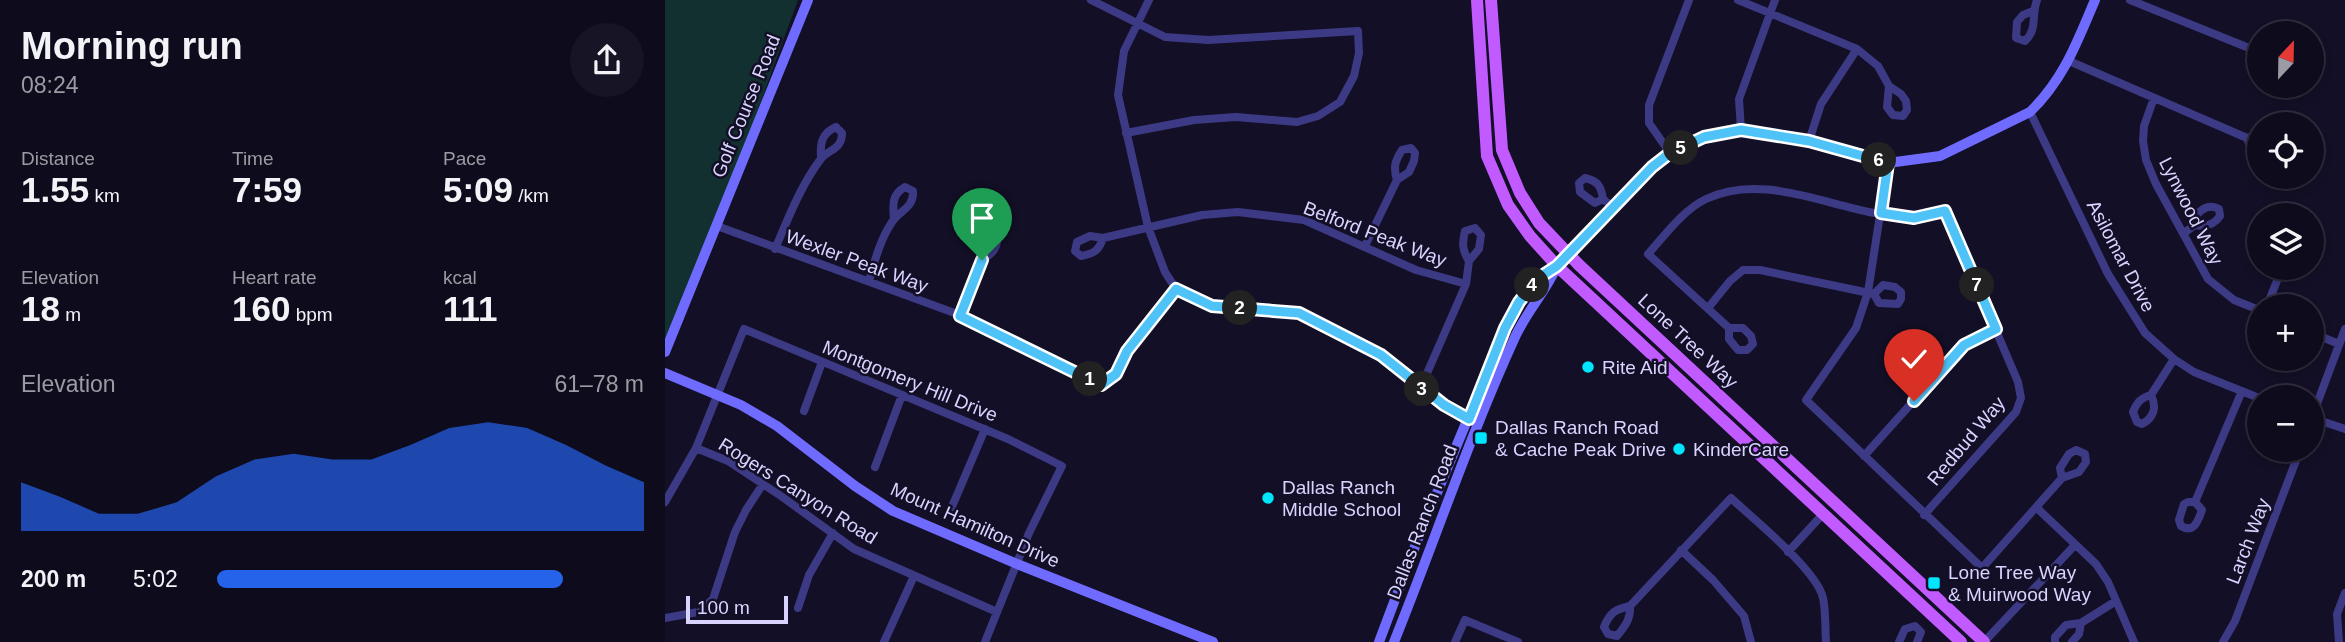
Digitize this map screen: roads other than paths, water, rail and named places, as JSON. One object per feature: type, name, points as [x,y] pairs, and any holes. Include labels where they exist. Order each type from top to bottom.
[{"type":"main road","name":"Lone Tree Way","points":[[1477,0],[1487,156],[1508,205],[1530,236],[1557,266],[1961,642]]},
{"type":"main road","name":"Lone Tree Way","points":[[1492,0],[1502,150],[1520,193],[1539,223],[1568,254],[1984,642]]},
{"type":"main road","points":[[1690,390],[1696,387],[1705,390],[1738,420],[1749,423]]},
{"type":"street","name":"Golf Course Road","points":[[665,352],[808,0]]},
{"type":"street","points":[[1091,0],[1165,37],[1209,40],[1358,31],[1359,53],[1354,76],[1340,102],[1318,116],[1297,122],[1235,117],[1193,120],[1126,133]]},
{"type":"street","points":[[1149,0],[1124,51],[1118,95],[1148,228],[1165,272],[1176,289],[1212,306],[1299,313],[1381,355],[1420,387],[1474,421]]},
{"type":"street","points":[[1670,153],[1649,123],[1649,104],[1689,0]]},
{"type":"street","points":[[1738,0],[1857,49],[1878,66],[1889,86]]},
{"type":"street","points":[[1741,130],[1739,99],[1775,0]]},
{"type":"street","points":[[2033,11],[2037,0]]},
{"type":"street","points":[[2062,478],[1982,568],[1806,400],[1856,328],[1871,293],[1888,163],[1940,156],[2030,112],[2052,88],[2069,61],[2095,0]]},
{"type":"street","points":[[2130,0],[2247,46]]},
{"type":"street","points":[[1809,141],[1821,104],[1857,49]]},
{"type":"street","points":[[2069,61],[2247,138]]},
{"type":"street","name":"Lynwood Way","points":[[2154,98],[2144,126],[2143,141],[2156,184],[2208,279],[2234,300],[2247,305]]},
{"type":"street","name":"Asilomar Drive","points":[[2030,112],[2108,274],[2145,333],[2174,359],[2217,383],[2247,393]]},
{"type":"street","name":"Dallas Ranch Road","points":[[1394,640],[1505,328],[1519,302],[1537,279],[1557,266],[1652,167],[1670,153],[1704,137],[1741,130],[1809,141],[1888,163]]},
{"type":"street","points":[[775,249],[797,199],[821,157]]},
{"type":"street","points":[[1365,246],[1397,180]]},
{"type":"street","points":[[1729,328],[1648,254],[1674,224],[1705,199],[1732,190],[1766,188],[1881,213]]},
{"type":"street","points":[[1603,199],[1613,208]]},
{"type":"street","name":"Redbud Way","points":[[1881,213],[1914,218],[1945,211],[2018,382],[2021,398],[2015,412],[1924,515]]},
{"type":"street","name":"Belford Peak Way","points":[[1103,238],[1202,215],[1238,212],[1304,220],[1416,270],[1466,284]]},
{"type":"street","points":[[869,281],[879,246],[894,219]]},
{"type":"street","points":[[2184,233],[2195,225]]},
{"type":"street","name":"Wexler Peak Way","points":[[717,226],[960,316],[1101,385],[1116,374],[1127,351],[1176,289]]},
{"type":"street","points":[[960,316],[982,260]]},
{"type":"street","points":[[1420,387],[1466,284],[1469,261]]},
{"type":"street","points":[[1708,308],[1730,281],[1743,270],[1760,270],[1871,293]]},
{"type":"street","points":[[2324,385],[2345,328]]},
{"type":"street","points":[[1864,456],[1964,345],[1996,329]]},
{"type":"street","name":"Montgomery Hill Drive","points":[[717,396],[744,330],[985,429],[1062,466],[1017,564]]},
{"type":"street","points":[[2324,337],[2339,344]]},
{"type":"street","points":[[2151,395],[2174,359]]},
{"type":"street","points":[[804,411],[822,362]]},
{"type":"street","name":"Mount Hamilton Drive","points":[[665,373],[741,405],[778,426],[855,486],[893,511],[1213,642]]},
{"type":"street","points":[[2195,502],[2242,391]]},
{"type":"street","points":[[875,467],[902,395]]},
{"type":"street","points":[[665,502],[696,448],[717,396]]},
{"type":"street","name":"Dallas Ranch Road","points":[[1379,642],[1405,572],[1474,421]]},
{"type":"street","points":[[2324,422],[2345,429]]},
{"type":"street","points":[[951,509],[985,429]]},
{"type":"street","name":"Rogers Canyon Road","points":[[696,448],[727,461],[763,484],[854,549],[997,612]]},
{"type":"street","name":"Larch Way","points":[[2223,642],[2235,621],[2295,462]]},
{"type":"street","points":[[665,618],[698,612],[713,599],[735,532],[763,484]]},
{"type":"street","points":[[1630,606],[1731,498],[1812,577],[1823,596],[1826,642]]},
{"type":"street","points":[[2037,508],[2096,564],[2108,582],[2134,642]]},
{"type":"street","points":[[1788,552],[1823,514]]},
{"type":"street","points":[[798,608],[809,575],[833,533]]},
{"type":"street","points":[[1984,642],[2074,546]]},
{"type":"street","points":[[1681,550],[1713,580],[1744,616],[1751,642]]},
{"type":"street","points":[[985,642],[1017,564]]},
{"type":"street","points":[[1394,640],[1395,619],[1409,582],[1405,572]]},
{"type":"street","points":[[884,642],[915,576]]},
{"type":"street","points":[[2339,642],[2337,614],[2345,593]]},
{"type":"street","points":[[2056,642],[2055,637],[2066,625],[2081,624],[2116,601]]},
{"type":"street","points":[[1455,642],[1465,620],[1518,642]]},
{"type":"street","points":[[2073,642],[2079,634],[2081,624]]},
{"type":"street","points":[[1899,642],[1905,629],[1915,626],[1921,632],[1917,642]]},
{"type":"place","name":"Rite Aid","points":[[1588,367]]},
{"type":"place","name":"Dallas Ranch Road & Cache Peak Drive","points":[[1481,438]]},
{"type":"place","name":"KinderCare","points":[[1679,449]]},
{"type":"place","name":"Dallas Ranch Middle School","points":[[1268,498]]},
{"type":"place","name":"Lone Tree Way & Muirwood Way","points":[[1934,583]]}]
